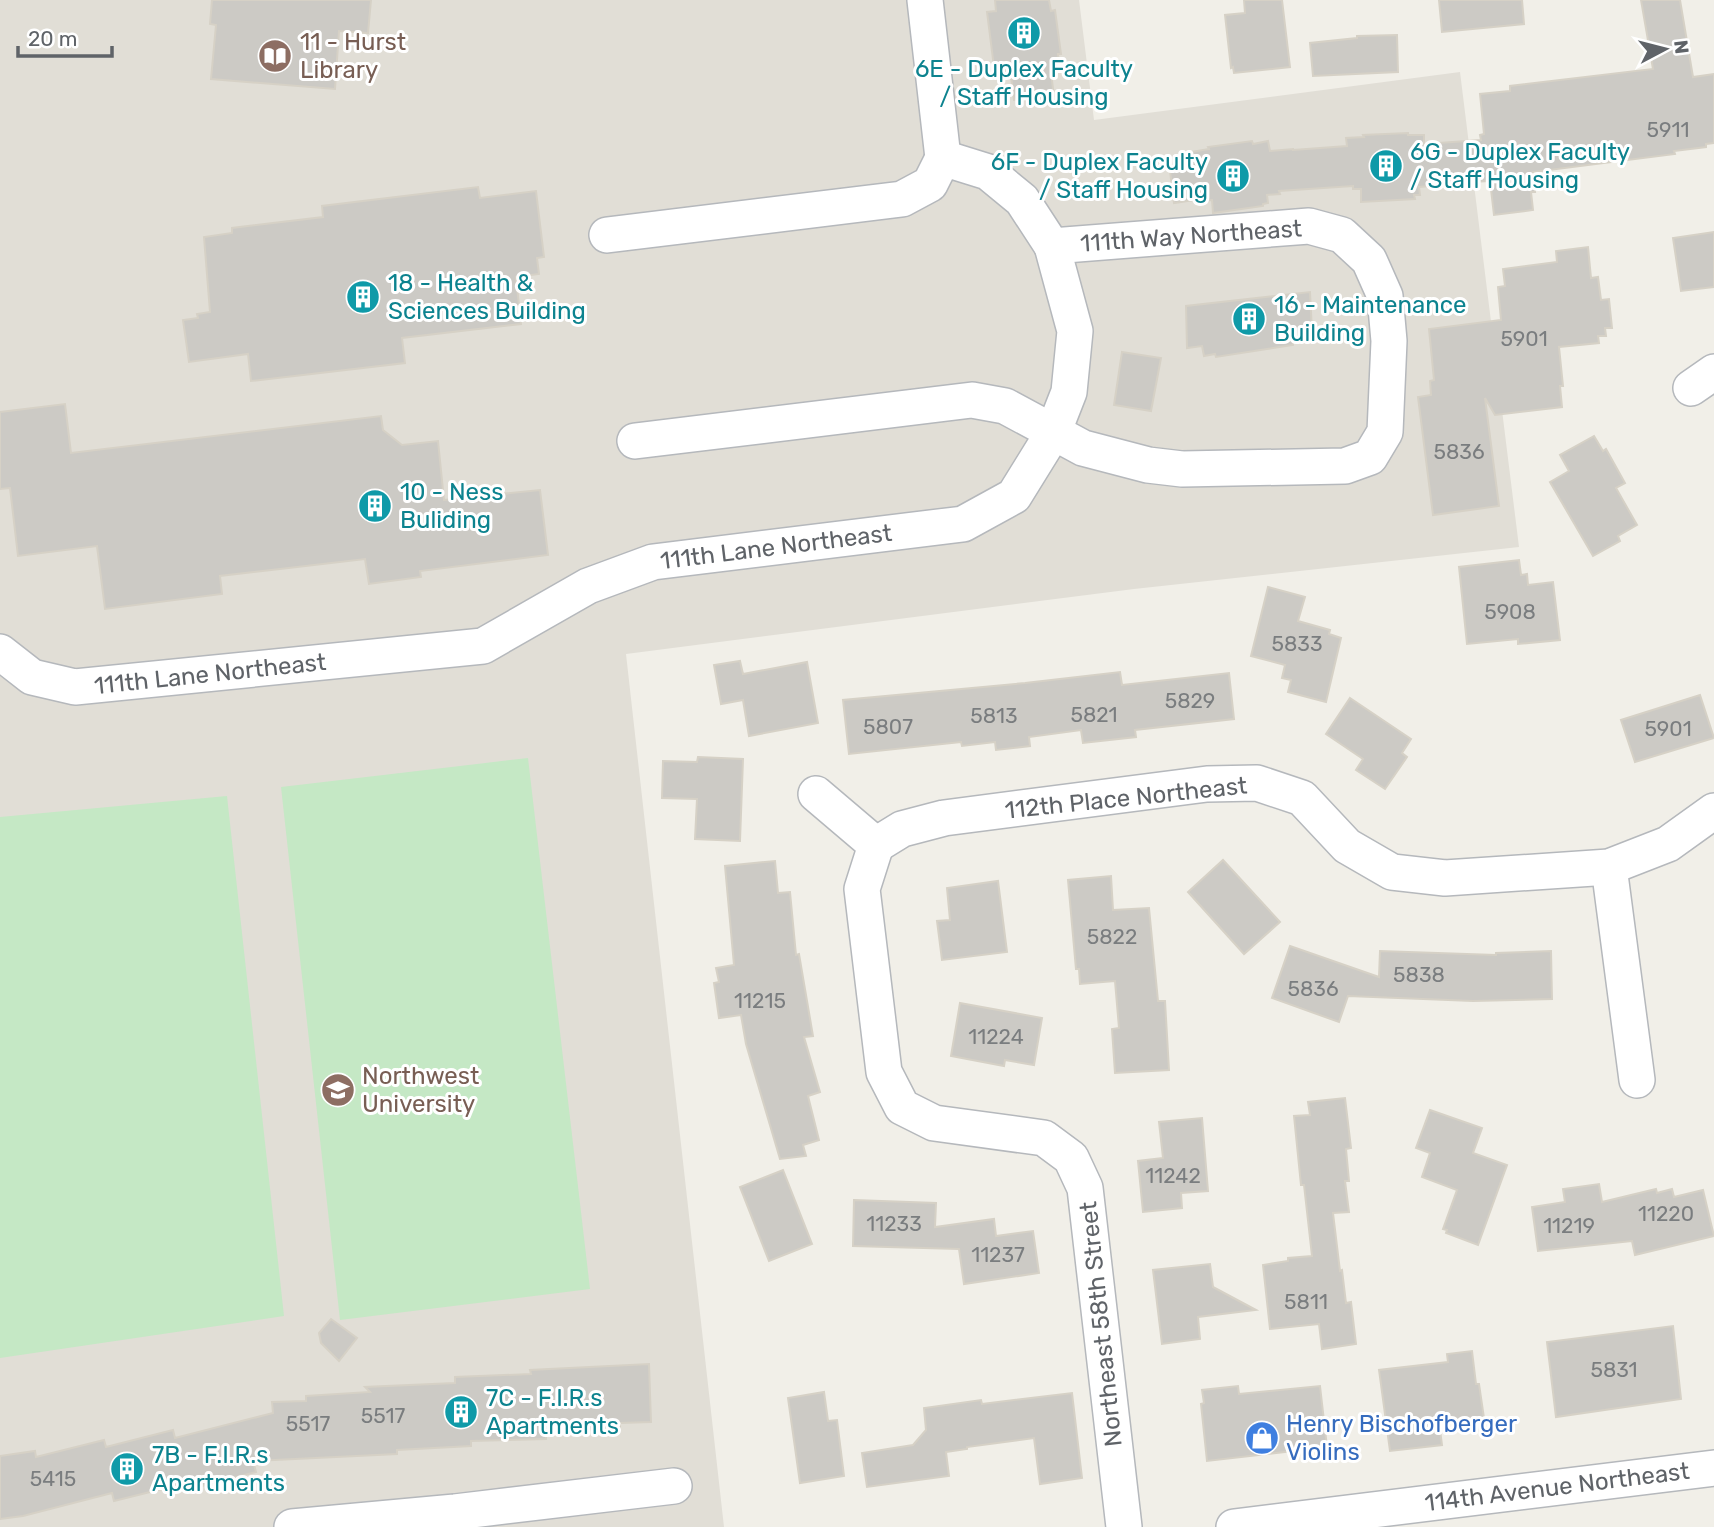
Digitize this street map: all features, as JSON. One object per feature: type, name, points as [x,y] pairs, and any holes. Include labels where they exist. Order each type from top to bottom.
[{"type":"street","points":[[607,235],[902,199],[930,184],[943,158],[925,0]]},
{"type":"street","name":"111th Way Northeast","points":[[635,441],[972,400],[1006,406],[1083,447],[1149,465],[1182,469],[1345,466],[1370,457],[1385,432],[1389,341],[1385,296],[1369,260],[1342,234],[1309,226],[1052,246],[1022,201],[988,172],[943,158]]},
{"type":"street","name":"111th Lane Northeast","points":[[0,652],[32,677],[75,687],[483,646],[587,586],[653,562],[963,524],[1014,496],[1053,433],[1069,392],[1075,331],[1052,246]]},
{"type":"street","name":"112th Place Northeast","points":[[876,845],[902,829],[944,818],[1207,784],[1257,783],[1302,798],[1347,846],[1392,872],[1445,878],[1609,867],[1668,844],[1714,811]]},
{"type":"street","points":[[816,794],[876,845]]},
{"type":"street","name":"Northeast 58th Street","points":[[876,845],[862,889],[884,1072],[902,1107],[934,1123],[1044,1138],[1071,1158],[1085,1188],[1124,1527]]},
{"type":"street","points":[[1609,867],[1637,1080]]},
{"type":"street","name":"114th Avenue Northeast","points":[[1234,1527],[1714,1468]]},
{"type":"street","points":[[292,1527],[455,1512],[674,1486]]},
{"type":"shaded area","name":"Northwest University","points":[[0,0],[1079,0],[1094,120],[1460,72],[1519,547],[1134,589],[626,654],[724,1527],[0,1527]]},
{"type":"green space","points":[[528,758],[590,1289],[340,1320],[281,787]]},
{"type":"green space","points":[[227,796],[284,1316],[0,1358],[0,817]]},
{"type":"building","name":"11 - Hurst Library","points":[[212,0],[371,0],[368,33],[339,31],[335,89],[211,79],[216,25],[210,24]]},
{"type":"building","name":"6E - Duplex Faculty / Staff Housing","points":[[995,0],[1049,0],[1051,11],[1055,10],[1061,54],[1058,54],[1060,71],[1051,73],[1054,96],[1014,100],[1011,77],[1006,78],[1005,65],[994,67],[987,12],[996,11]]},
{"type":"building","points":[[1244,0],[1282,0],[1290,67],[1234,73],[1233,67],[1231,68],[1225,15],[1245,13]]},
{"type":"building","points":[[1439,0],[1522,0],[1524,24],[1442,32]]},
{"type":"building","points":[[1641,0],[1680,0],[1693,77],[1714,74],[1714,143],[1706,144],[1706,147],[1674,151],[1675,154],[1533,172],[1533,210],[1494,215],[1490,181],[1431,184],[1419,187],[1420,195],[1414,195],[1415,199],[1361,202],[1361,189],[1353,189],[1353,186],[1279,191],[1280,194],[1267,195],[1268,203],[1263,206],[1213,213],[1212,200],[1174,203],[1169,163],[1193,160],[1191,152],[1209,149],[1208,147],[1268,141],[1270,151],[1293,150],[1347,146],[1346,138],[1364,137],[1363,135],[1408,133],[1424,135],[1424,144],[1481,140],[1480,135],[1484,134],[1480,94],[1510,91],[1510,86],[1653,69]]},
{"type":"building","points":[[1397,35],[1398,72],[1313,76],[1310,43],[1357,36]]},
{"type":"building","name":"18 - Health & Sciences Building","points":[[478,187],[480,198],[536,191],[544,257],[537,258],[539,274],[516,277],[521,324],[402,338],[405,363],[251,381],[248,354],[189,362],[183,320],[198,318],[197,314],[210,312],[204,237],[232,233],[232,228],[323,217],[322,206]]},
{"type":"building","points":[[1714,232],[1714,287],[1681,291],[1673,238]]},
{"type":"building","points":[[1588,247],[1591,278],[1598,277],[1601,300],[1609,299],[1612,328],[1605,328],[1606,336],[1598,336],[1599,343],[1559,347],[1562,407],[1495,415],[1485,398],[1499,506],[1433,515],[1418,397],[1431,395],[1430,381],[1434,380],[1429,329],[1501,320],[1498,287],[1505,286],[1503,269],[1557,262],[1556,251]]},
{"type":"building","name":"16 - Maintenance Building","points":[[1310,292],[1312,332],[1293,335],[1293,345],[1216,357],[1215,354],[1204,356],[1202,346],[1187,348],[1186,306]]},
{"type":"building","points":[[1122,352],[1161,358],[1151,411],[1114,405]]},
{"type":"building","name":"10 - Ness Buliding","points":[[65,404],[71,453],[381,416],[383,430],[402,445],[438,441],[444,500],[540,490],[548,555],[420,571],[421,577],[369,584],[365,559],[220,576],[222,594],[105,609],[97,546],[18,556],[10,488],[0,489],[0,412]]},
{"type":"building","points":[[1594,436],[1603,451],[1606,449],[1625,483],[1616,488],[1637,525],[1618,536],[1620,541],[1593,556],[1550,482],[1569,471],[1560,455]]},
{"type":"building","points":[[1519,560],[1521,575],[1527,574],[1528,585],[1553,582],[1560,640],[1518,644],[1518,639],[1467,644],[1459,567]]},
{"type":"building","points":[[1268,587],[1305,597],[1298,621],[1330,630],[1329,634],[1341,638],[1326,702],[1288,692],[1291,680],[1282,678],[1285,665],[1251,656]]},
{"type":"building","points":[[740,661],[743,674],[807,662],[818,723],[749,736],[743,700],[721,704],[714,665]]},
{"type":"building","points":[[1120,672],[1122,685],[1229,673],[1234,719],[1135,730],[1136,737],[1083,743],[1081,730],[1029,737],[1030,746],[996,750],[995,742],[962,746],[961,742],[849,754],[843,700]]},
{"type":"building","points":[[1700,695],[1714,738],[1635,762],[1621,720]]},
{"type":"building","points":[[1350,698],[1411,739],[1402,753],[1407,757],[1385,789],[1356,770],[1363,759],[1326,734]]},
{"type":"building","points":[[698,757],[743,759],[740,841],[695,839],[697,799],[662,798],[663,761],[697,762]]},
{"type":"building","points":[[1223,860],[1280,922],[1244,954],[1188,892]]},
{"type":"building","points":[[775,861],[778,893],[790,892],[796,955],[799,954],[813,1036],[804,1037],[820,1092],[808,1096],[819,1140],[803,1145],[806,1156],[780,1159],[746,1044],[741,1015],[719,1018],[714,983],[719,982],[716,968],[734,965],[725,866]]},
{"type":"building","points":[[1111,876],[1113,910],[1149,908],[1158,1001],[1165,1001],[1169,1070],[1115,1073],[1112,1029],[1119,1028],[1115,981],[1080,984],[1079,969],[1076,969],[1068,880]]},
{"type":"building","points":[[998,881],[1007,952],[942,960],[937,921],[950,920],[947,888]]},
{"type":"building","points":[[1290,946],[1379,977],[1380,951],[1496,955],[1551,951],[1552,999],[1473,1001],[1348,996],[1339,1022],[1272,998]]},
{"type":"building","points":[[960,1003],[1042,1018],[1034,1065],[1005,1060],[1004,1066],[951,1056]]},
{"type":"building","points":[[1345,1098],[1351,1148],[1346,1149],[1349,1181],[1345,1181],[1349,1212],[1333,1213],[1340,1271],[1342,1270],[1346,1303],[1351,1302],[1356,1344],[1322,1349],[1319,1324],[1270,1329],[1263,1265],[1288,1261],[1288,1258],[1312,1256],[1294,1116],[1310,1115],[1308,1102]]},
{"type":"building","points":[[1430,1110],[1482,1128],[1473,1153],[1507,1165],[1478,1245],[1446,1233],[1447,1230],[1443,1229],[1457,1190],[1422,1177],[1430,1153],[1416,1148]]},
{"type":"building","points":[[1202,1118],[1208,1191],[1181,1193],[1182,1208],[1143,1212],[1138,1161],[1163,1158],[1159,1122]]},
{"type":"building","points":[[783,1170],[812,1244],[769,1261],[740,1187]]},
{"type":"building","points":[[1599,1184],[1602,1202],[1656,1189],[1657,1193],[1672,1189],[1674,1197],[1703,1190],[1714,1236],[1635,1255],[1632,1241],[1538,1251],[1532,1207],[1565,1202],[1563,1189]]},
{"type":"building","points":[[854,1200],[936,1203],[935,1227],[994,1219],[996,1236],[1033,1231],[1039,1273],[964,1284],[959,1249],[853,1246]]},
{"type":"building","points":[[1210,1264],[1213,1287],[1256,1310],[1198,1317],[1200,1339],[1162,1344],[1153,1270]]},
{"type":"building","points":[[331,1319],[357,1338],[339,1361],[321,1343],[319,1333]]},
{"type":"building","points":[[1673,1326],[1681,1399],[1556,1417],[1547,1342]]},
{"type":"building","points":[[1472,1351],[1484,1418],[1439,1422],[1442,1445],[1390,1451],[1379,1370],[1448,1362],[1447,1354]]},
{"type":"building","points":[[649,1364],[651,1422],[620,1423],[620,1428],[546,1432],[546,1439],[471,1441],[471,1446],[397,1450],[397,1454],[253,1461],[256,1472],[183,1491],[182,1484],[114,1501],[112,1493],[23,1516],[0,1519],[0,1456],[35,1451],[36,1457],[104,1440],[106,1447],[173,1430],[175,1438],[273,1413],[272,1402],[306,1401],[306,1396],[370,1392],[365,1387],[455,1383],[455,1377],[531,1374],[530,1370]]},
{"type":"building","points":[[1238,1386],[1239,1394],[1320,1386],[1327,1447],[1207,1461],[1202,1390]]},
{"type":"building","points":[[824,1392],[828,1421],[837,1420],[844,1476],[800,1483],[788,1398]]},
{"type":"building","points":[[1072,1393],[1082,1478],[1040,1484],[1034,1438],[946,1452],[949,1476],[867,1487],[862,1453],[913,1445],[926,1430],[924,1408],[981,1400],[982,1404]]},
{"type":"place","name":"6E - Duplex Faculty / Staff Housing","points":[[1024,33]]},
{"type":"place","name":"11 - Hurst Library","points":[[275,56]]},
{"type":"place","name":"6G - Duplex Faculty / Staff Housing","points":[[1386,166]]},
{"type":"place","name":"6F - Duplex Faculty / Staff Housing","points":[[1233,176]]},
{"type":"place","name":"18 - Health & Sciences Building","points":[[363,297]]},
{"type":"place","name":"16 - Maintenance Building","points":[[1249,319]]},
{"type":"place","name":"10 - Ness Buliding","points":[[375,506]]},
{"type":"place","name":"Northwest University","points":[[338,1090]]},
{"type":"place","name":"7C - F.I.R.s Apartments","points":[[461,1412]]},
{"type":"place","name":"Henry Bischofberger Violins","points":[[1262,1438]]},
{"type":"place","name":"7B - F.I.R.s Apartments","points":[[127,1469]]}]
